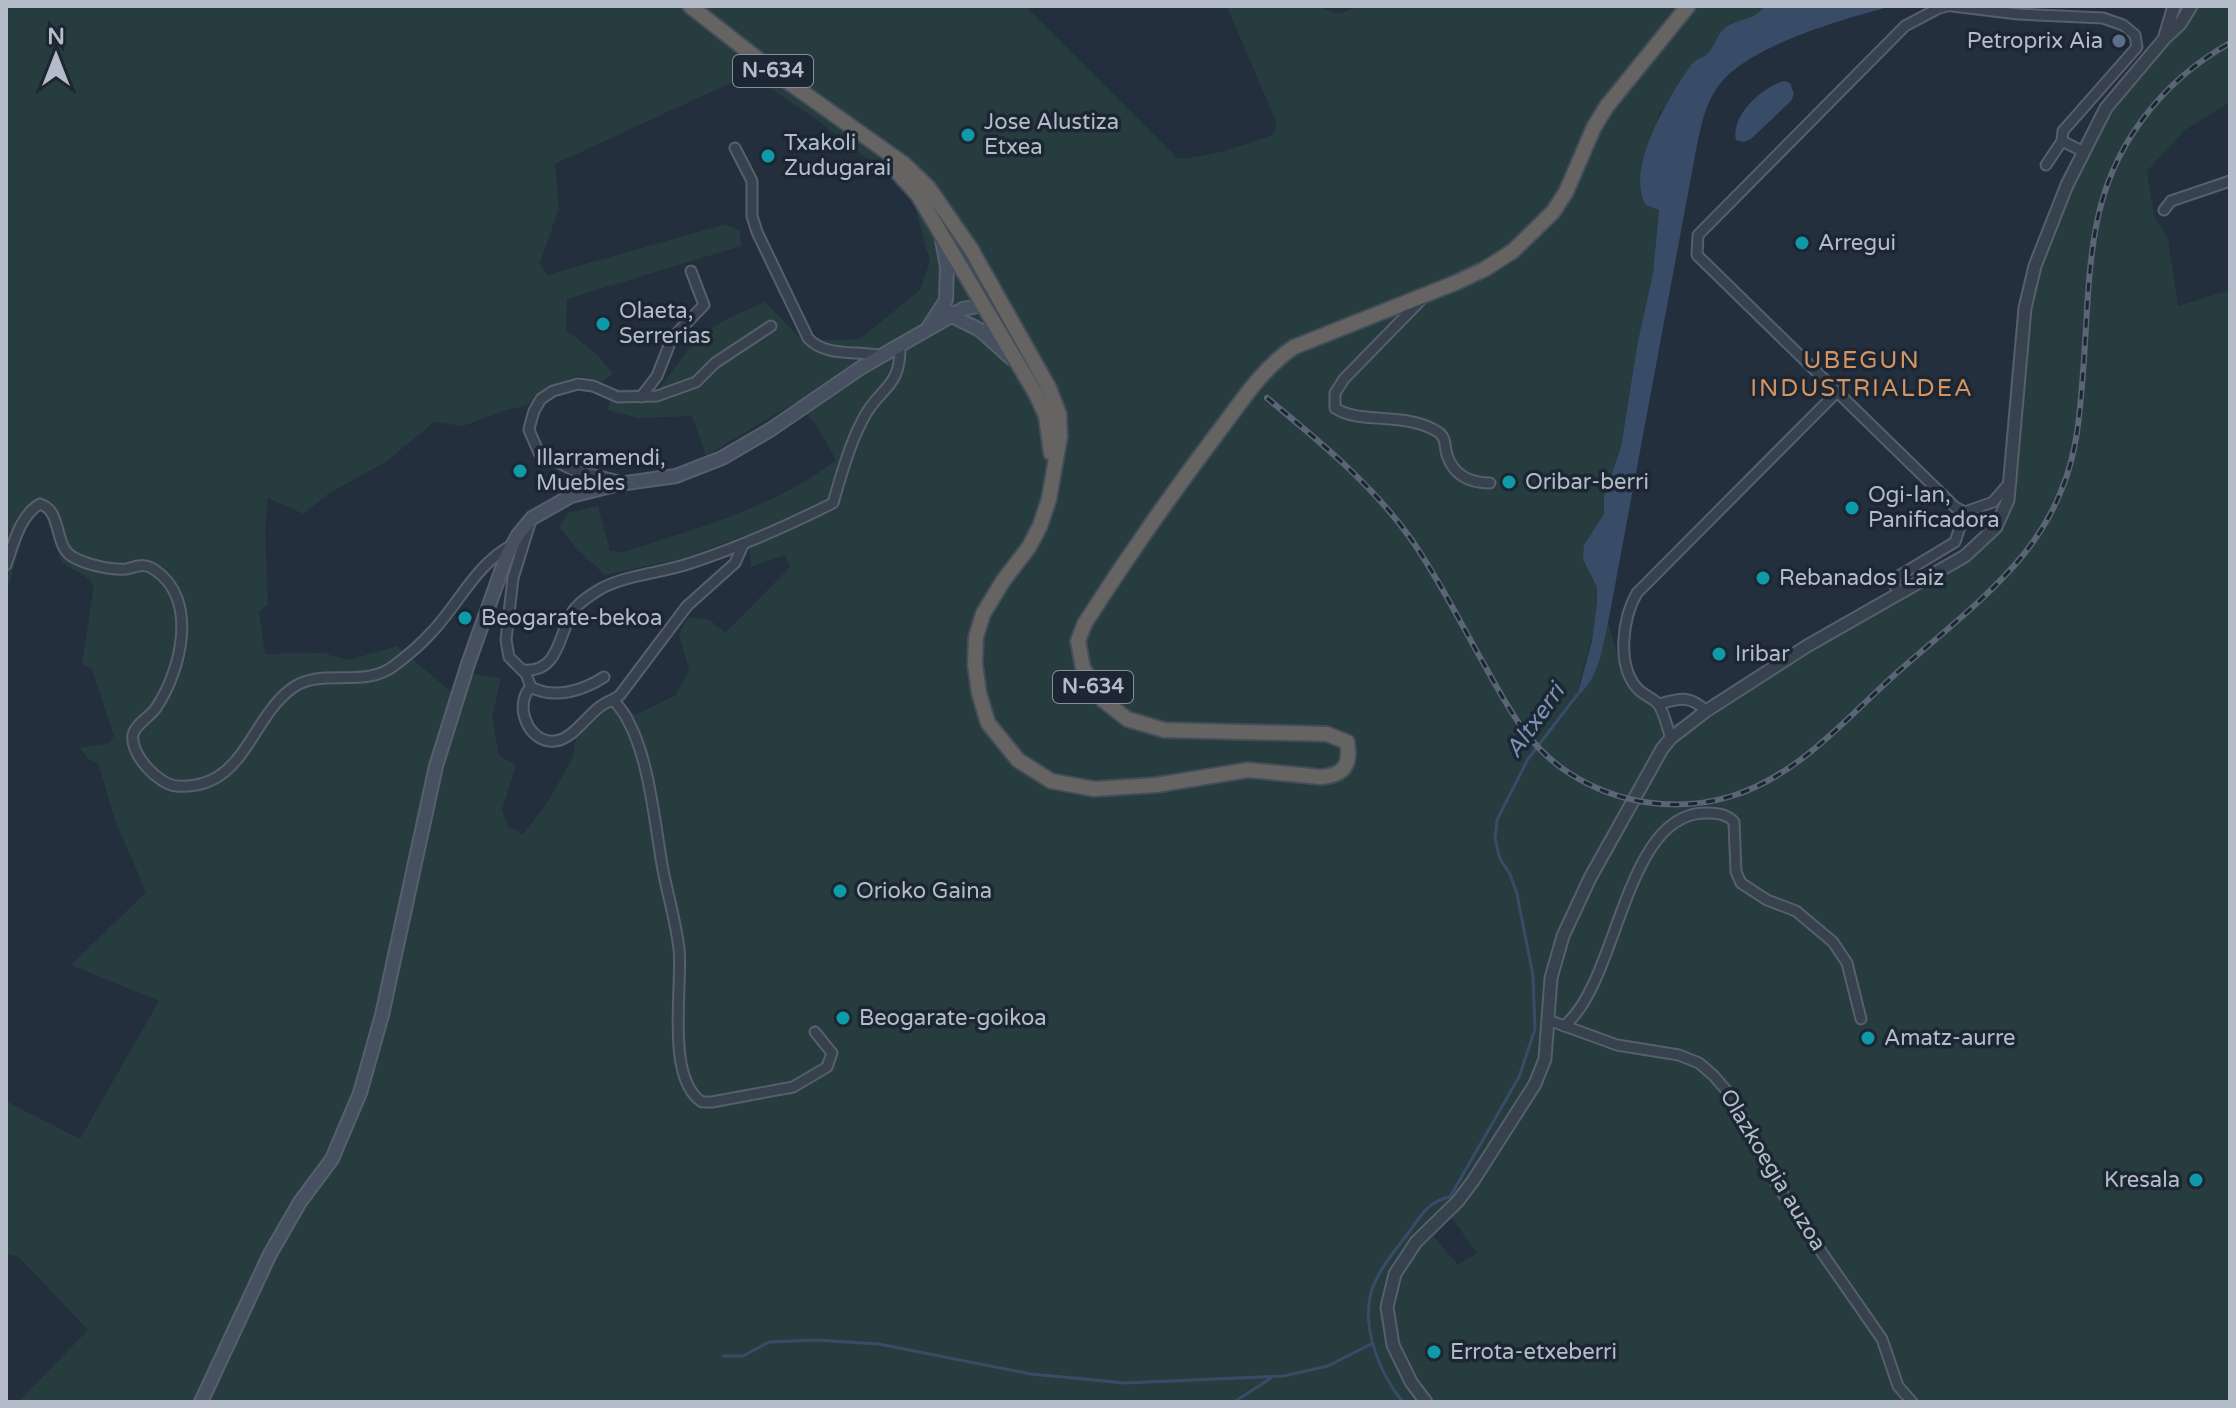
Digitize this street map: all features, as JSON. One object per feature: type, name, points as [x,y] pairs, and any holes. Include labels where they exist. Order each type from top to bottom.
[{"type":"highway","name":"N-634","points":[[690,6],[928,187],[955,224],[1049,388],[1059,414],[1060,436],[1052,478],[1040,526],[983,614],[976,637],[977,678],[988,723],[1018,760],[1051,781],[1094,789],[1156,785],[1248,770],[1321,777],[1338,774],[1349,763],[1347,742],[1327,734],[1164,730],[1127,719],[1111,708],[1095,690],[1083,668],[1078,641],[1085,623],[1194,464],[1274,363],[1294,347],[1424,297],[1485,269],[1513,251],[1553,212],[1566,192],[1594,127],[1607,106],[1687,8]]},
{"type":"highway","name":"N-634","points":[[858,133],[918,195],[1036,394],[1050,434],[1052,478]]},
{"type":"highway","points":[[955,224],[983,285],[983,305],[991,305],[999,311],[1031,356]]},
{"type":"main road","points":[[938,226],[945,248],[946,300],[956,318],[980,330],[1016,363]]},
{"type":"main road","points":[[923,334],[946,300]]},
{"type":"main road","points":[[201,1402],[270,1254],[300,1202],[332,1159],[360,1093],[382,1015],[436,766],[468,664],[512,545],[531,519],[571,496],[676,476],[722,458],[882,356],[956,318],[978,312],[983,305]]},
{"type":"street","points":[[2011,481],[1993,502],[1965,512],[1955,507],[1697,255],[1697,240],[1727,205],[1905,26],[1939,8],[1950,6],[2018,14],[2103,18],[2123,25],[2135,35],[2137,47],[2063,131],[2062,141],[2046,165]]},
{"type":"street","points":[[2164,6],[2169,23]]},
{"type":"street","points":[[2165,38],[2174,6]]},
{"type":"street","points":[[1426,1402],[1406,1373],[1393,1345],[1387,1307],[1390,1289],[1401,1261],[1466,1191],[1531,1092],[1545,1059],[1553,967],[1571,915],[1644,778],[1671,738],[1706,711],[1898,592],[1965,556],[1996,527],[2004,513],[2011,481],[2028,291],[2082,151],[2106,108],[2180,24],[2191,6]]},
{"type":"street","points":[[2062,141],[2082,151]]},
{"type":"street","points":[[735,148],[752,181],[752,216],[757,232],[802,330],[813,344],[823,349],[882,356]]},
{"type":"street","points":[[2164,210],[2171,201],[2230,181]]},
{"type":"street","points":[[641,397],[657,376],[672,338],[704,305],[691,271]]},
{"type":"street","points":[[1424,297],[1344,379],[1335,393],[1335,408],[1352,415],[1407,420],[1437,432],[1444,437],[1447,456],[1459,474],[1470,482],[1490,483]]},
{"type":"street","points":[[627,483],[558,464],[539,453],[529,430],[541,399],[565,387],[593,386],[618,397],[657,396],[696,382],[715,363],[771,326]]},
{"type":"street","points":[[523,670],[532,671],[547,666],[554,658],[575,608],[603,588],[743,545],[833,503],[862,420],[900,367],[900,346]]},
{"type":"street","points":[[1671,738],[1659,704],[1636,687],[1630,676],[1624,655],[1629,607],[1637,593],[1837,392]]},
{"type":"street","points":[[6,565],[16,535],[33,508],[40,504],[53,515],[64,550],[74,558],[102,567],[127,569],[147,566],[156,570],[171,587],[179,606],[182,637],[176,664],[155,710],[136,728],[133,744],[139,757],[171,785],[192,787],[213,780],[233,766],[279,699],[300,683],[370,678],[392,668],[432,632],[494,555],[512,545]]},
{"type":"street","points":[[1898,592],[1892,580],[1955,542],[1965,512]]},
{"type":"street","points":[[531,519],[513,578],[506,640],[509,657],[523,670],[531,687],[539,691],[558,693],[577,690],[604,677]]},
{"type":"street","points":[[531,687],[525,694],[523,712],[532,731],[547,741],[566,738],[601,705],[614,701],[687,606],[735,563],[743,545]]},
{"type":"street","points":[[1659,704],[1685,697],[1696,701],[1706,711]]},
{"type":"street","points":[[614,701],[630,726],[653,800],[662,864],[679,944],[677,1039],[692,1092],[702,1102],[712,1102],[793,1087],[827,1067],[832,1053],[815,1032]]},
{"type":"street","points":[[1564,1026],[1583,1002],[1612,942],[1633,879],[1646,854],[1681,818],[1697,813],[1722,814],[1734,822],[1736,872],[1741,883],[1767,900],[1796,911],[1833,942],[1847,963],[1861,1019]]},
{"type":"street","name":"Olazkoegia auzoa","points":[[1548,1020],[1617,1045],[1679,1055],[1699,1063],[1713,1075],[1733,1098],[1775,1181],[1802,1224],[1882,1339],[1898,1386],[1912,1402]]},
{"type":"green space","points":[[6,6],[1025,6],[1178,159],[1214,153],[1272,135],[1277,124],[1227,6],[1318,6],[1339,14],[1354,6],[1785,6],[1687,72],[1659,115],[1653,137],[1659,209],[1653,273],[1638,341],[1621,447],[1604,496],[1604,514],[1589,541],[1590,576],[1597,588],[1596,623],[1578,688],[1595,672],[1608,623],[1625,682],[1654,710],[1661,722],[1671,724],[1684,720],[1835,623],[1957,555],[1992,526],[2001,502],[2006,470],[2025,278],[2082,140],[2111,94],[2177,35],[2194,7],[2230,6],[2230,102],[2185,130],[2147,171],[2154,216],[2168,238],[2178,306],[2230,290],[2230,1402],[18,1402],[88,1330],[19,1257],[6,1254],[6,1101],[80,1139],[159,1001],[71,965],[146,892],[114,817],[98,763],[88,759],[80,748],[109,743],[114,736],[92,669],[82,664],[94,585],[62,563],[43,509],[34,512],[25,529],[6,595]],"holes":[[[750,74],[824,125],[888,175],[913,199],[930,262],[920,290],[860,339],[803,341],[765,302],[698,336],[659,389],[614,389],[607,410],[638,418],[692,416],[706,456],[794,403],[816,424],[836,460],[812,477],[761,504],[624,552],[610,551],[598,506],[568,513],[559,527],[605,575],[685,558],[748,534],[751,567],[785,555],[790,567],[725,633],[710,620],[688,617],[679,634],[689,670],[676,695],[635,715],[626,706],[610,707],[576,739],[573,757],[548,802],[523,834],[508,826],[502,810],[516,766],[499,755],[492,717],[501,678],[473,674],[450,691],[397,646],[349,660],[322,653],[265,654],[259,611],[268,604],[265,530],[268,498],[304,514],[328,494],[387,461],[434,422],[463,426],[528,405],[550,386],[578,376],[601,382],[613,374],[598,355],[566,330],[567,299],[741,246],[740,231],[726,224],[547,275],[540,263],[559,208],[555,164]],[[1451,1217],[1477,1253],[1458,1265],[1434,1237]]]},
{"type":"water","points":[[1764,6],[1892,6],[1824,26],[1774,46],[1733,71],[1719,85],[1709,102],[1698,142],[1604,643],[1595,672],[1577,696],[1592,641],[1597,603],[1597,588],[1583,559],[1584,545],[1604,514],[1604,496],[1621,447],[1638,341],[1653,273],[1659,210],[1646,205],[1641,190],[1645,153],[1662,113],[1691,65],[1708,53],[1728,26],[1755,15]]},
{"type":"water","points":[[1784,81],[1790,83],[1794,94],[1791,101],[1751,139],[1744,142],[1736,140],[1735,131],[1743,112],[1766,89]]},
{"type":"waterway","name":"Altxerri","points":[[1403,1402],[1388,1380],[1376,1353],[1369,1325],[1370,1297],[1381,1271],[1421,1215],[1436,1202],[1450,1197],[1519,1077],[1535,1029],[1533,976],[1517,894],[1510,874],[1500,859],[1495,839],[1497,820],[1528,759],[1577,695]]},
{"type":"waterway","points":[[723,1356],[743,1356],[769,1342],[816,1340],[879,1344],[1031,1374],[1125,1383],[1284,1376],[1328,1366],[1373,1343]]},
{"type":"waterway","points":[[1234,1402],[1271,1378]]},
{"type":"railway","points":[[1267,398],[1344,464],[1396,519],[1431,570],[1511,711],[1530,739],[1555,763],[1607,792],[1648,802],[1690,804],[1732,796],[1780,774],[1822,742],[1964,615],[2024,554],[2040,532],[2061,491],[2074,448],[2081,403],[2093,245],[2103,198],[2113,170],[2126,144],[2161,98],[2182,77],[2230,43]]},
{"type":"place","name":"Petroprix Aia","points":[[2119,41]]},
{"type":"place","name":"Jose Alustiza Etxea","points":[[968,135]]},
{"type":"place","name":"Txakoli Zudugarai","points":[[768,156]]},
{"type":"place","name":"Arregui","points":[[1802,243]]},
{"type":"place","name":"Olaeta, Serrerias","points":[[603,324]]},
{"type":"place","name":"Illarramendi, Muebles","points":[[520,471]]},
{"type":"place","name":"Oribar-berri","points":[[1509,482]]},
{"type":"place","name":"Ogi-lan, Panificadora","points":[[1852,508]]},
{"type":"place","name":"Rebanados Laiz","points":[[1763,578]]},
{"type":"place","name":"Beogarate-bekoa","points":[[465,618]]},
{"type":"place","name":"Iribar","points":[[1719,654]]},
{"type":"place","name":"Orioko Gaina","points":[[840,891]]},
{"type":"place","name":"Beogarate-goikoa","points":[[843,1018]]},
{"type":"place","name":"Amatz-aurre","points":[[1868,1038]]},
{"type":"place","name":"Kresala","points":[[2196,1180]]},
{"type":"place","name":"Errota-etxeberri","points":[[1434,1352]]},
{"type":"district","name":"UBEGUN INDUSTRIALDEA","points":[[1862,374]]}]
